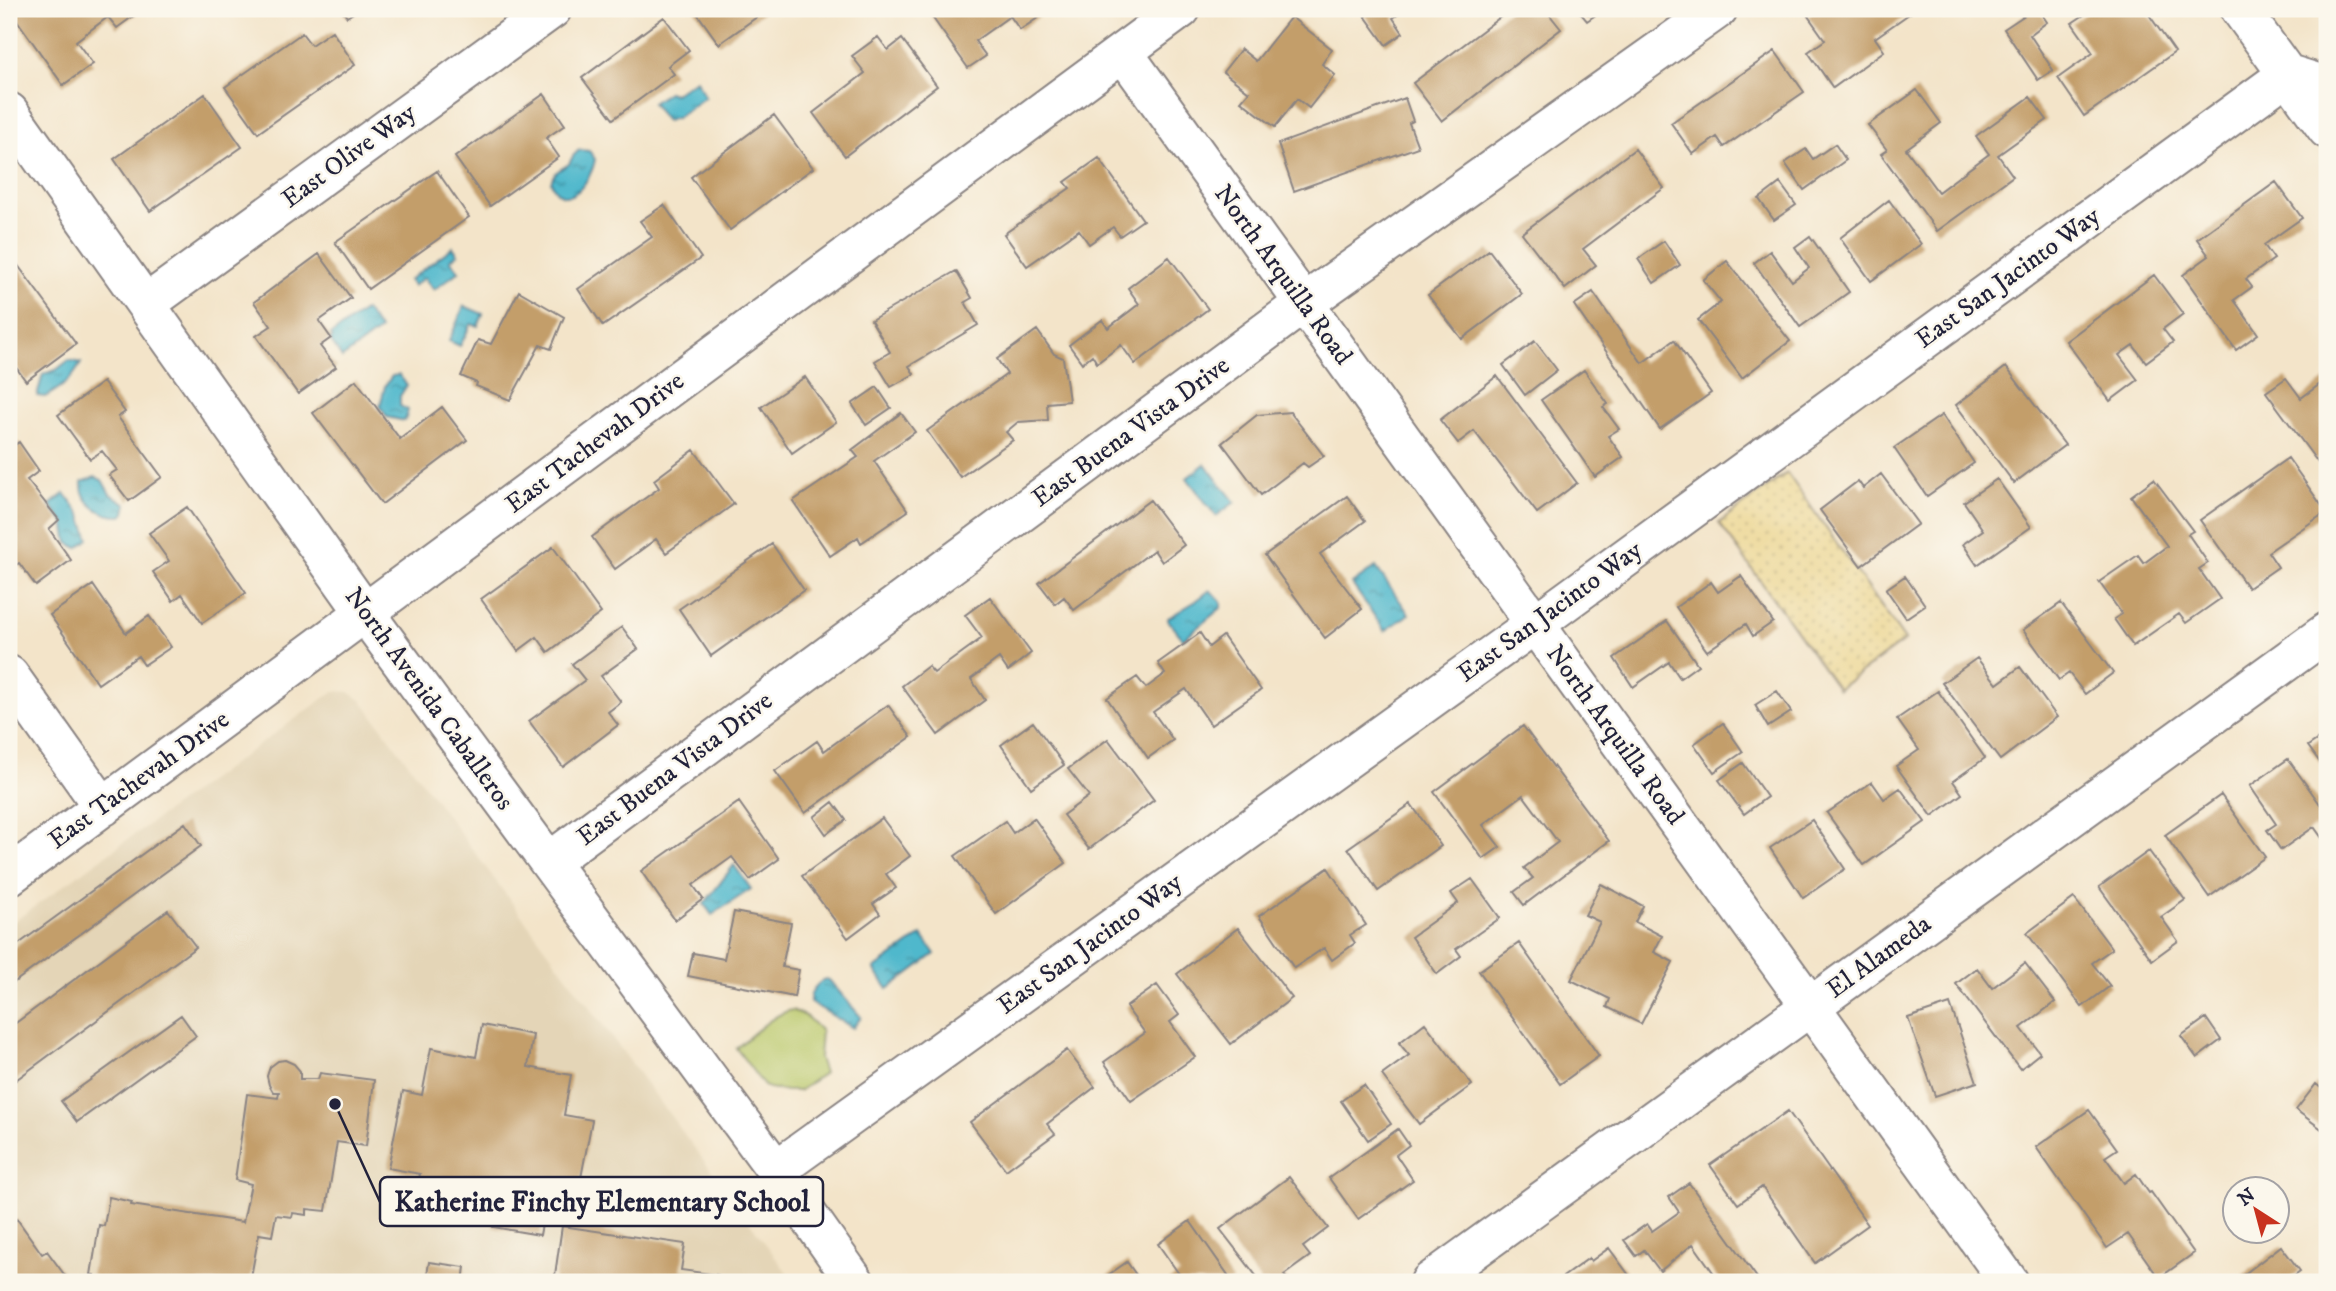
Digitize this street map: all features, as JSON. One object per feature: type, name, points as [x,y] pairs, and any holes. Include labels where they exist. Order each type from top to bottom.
[{"type":"street","name":"East Olive Way","points":[[146,304],[552,9]]},
{"type":"street","name":"East Tachevah Drive","points":[[9,876],[1181,9]]},
{"type":"street","name":"East Buena Vista Drive","points":[[549,862],[1303,304],[1718,9]]},
{"type":"street","points":[[2241,9],[2327,129]]},
{"type":"street","name":"North Arquilla Road","points":[[1123,51],[2009,1282]]},
{"type":"street","points":[[2288,74],[2327,86]]},
{"type":"street","name":"East San Jacinto Way","points":[[776,1170],[1535,624],[2288,74]]},
{"type":"street","name":"North Avenida Caballeros","points":[[9,112],[365,613],[776,1170],[855,1282]]},
{"type":"street","name":"El Alameda","points":[[1430,1282],[2327,632]]},
{"type":"street","points":[[9,676],[103,807]]},
{"type":"shaded area","points":[[334,691],[349,692],[362,701],[794,1282],[9,1282],[9,925]]},
{"type":"green space","points":[[792,1010],[806,1016],[821,1031],[819,1058],[824,1073],[799,1091],[769,1088],[764,1086],[736,1048],[770,1020]]},
{"type":"sand","points":[[1787,473],[1905,640],[1838,689],[1719,523]]},
{"type":"water","points":[[696,80],[705,97],[676,118],[666,121],[652,103],[668,92],[673,94]]},
{"type":"water","points":[[579,150],[589,151],[595,159],[593,167],[578,191],[564,196],[557,192],[551,182],[552,178],[569,164]]},
{"type":"water","points":[[453,247],[458,254],[450,260],[459,271],[434,290],[424,278],[413,286],[409,280]]},
{"type":"water","points":[[464,306],[483,314],[478,326],[471,324],[460,346],[449,341]]},
{"type":"water","points":[[365,310],[380,330],[342,358],[330,340],[333,338],[331,335]]},
{"type":"water","points":[[69,360],[81,363],[70,379],[45,397],[37,396],[43,374],[56,370]]},
{"type":"water","points":[[399,375],[407,385],[400,396],[400,406],[408,410],[405,421],[387,417],[380,406],[385,386],[392,376]]},
{"type":"water","points":[[1205,464],[1235,502],[1216,516],[1187,478]]},
{"type":"water","points":[[95,477],[102,480],[110,494],[127,504],[122,516],[107,514],[89,502],[82,490],[82,482]]},
{"type":"water","points":[[65,493],[81,515],[89,539],[78,548],[68,543],[64,522],[50,505]]},
{"type":"water","points":[[1376,567],[1409,614],[1385,631],[1352,584]]},
{"type":"water","points":[[1210,590],[1221,602],[1221,608],[1183,639],[1168,618]]},
{"type":"water","points":[[734,865],[751,889],[712,915],[704,904]]},
{"type":"water","points":[[922,935],[935,954],[888,989],[874,969]]},
{"type":"water","points":[[825,979],[829,980],[861,1017],[853,1028],[810,1002],[814,989]]},
{"type":"building","points":[[9,9],[143,9],[117,28],[108,17],[76,41],[93,64],[63,85]]},
{"type":"building","points":[[341,9],[359,9],[347,17]]},
{"type":"building","points":[[694,9],[768,9],[719,44]]},
{"type":"building","points":[[937,9],[1042,9],[1045,13],[1020,30],[1010,16],[975,41],[986,56],[968,68],[930,14]]},
{"type":"building","points":[[1360,9],[1406,9],[1393,18],[1403,33],[1386,45]]},
{"type":"building","points":[[1511,9],[1545,9],[1561,29],[1442,121],[1413,83]]},
{"type":"building","points":[[1577,9],[1604,9],[1587,21]]},
{"type":"building","points":[[1819,9],[1916,9],[1875,38],[1884,51],[1833,88],[1808,52],[1825,40],[1808,16]]},
{"type":"building","points":[[2038,9],[2047,22],[2030,35],[2053,70],[2038,80],[2004,29]]},
{"type":"building","points":[[2093,9],[2145,9],[2175,52],[2084,116],[2058,78],[2093,53],[2072,23]]},
{"type":"building","points":[[664,17],[689,50],[668,66],[674,74],[613,119],[582,78]]},
{"type":"building","points":[[1291,17],[1332,49],[1322,64],[1335,75],[1309,108],[1297,99],[1275,127],[1241,101],[1249,92],[1223,72],[1241,49],[1256,61]]},
{"type":"building","points":[[332,31],[355,65],[258,133],[225,87],[302,33],[311,45]]},
{"type":"building","points":[[878,37],[888,50],[902,39],[937,86],[845,156],[813,113],[865,73],[852,56]]},
{"type":"building","points":[[1775,51],[1804,92],[1724,147],[1717,137],[1693,154],[1671,123]]},
{"type":"building","points":[[1917,90],[1941,123],[1906,149],[1938,192],[1989,154],[1976,136],[2030,97],[2047,120],[1998,155],[2013,176],[1937,231],[1881,154],[1887,150],[1868,125]]},
{"type":"building","points":[[205,94],[242,147],[150,211],[114,159]]},
{"type":"building","points":[[544,94],[565,125],[546,138],[559,157],[490,206],[455,157]]},
{"type":"building","points":[[1405,98],[1413,121],[1409,123],[1418,147],[1294,191],[1278,144]]},
{"type":"building","points":[[774,115],[813,168],[730,230],[691,177]]},
{"type":"building","points":[[1835,144],[1846,160],[1804,190],[1785,163],[1806,149],[1813,159]]},
{"type":"building","points":[[1635,149],[1664,188],[1583,249],[1596,265],[1565,289],[1522,233]]},
{"type":"building","points":[[1099,158],[1143,220],[1120,236],[1113,227],[1089,244],[1079,230],[1027,266],[1004,234],[1070,188],[1065,182]]},
{"type":"building","points":[[437,171],[469,217],[368,289],[335,242]]},
{"type":"building","points":[[2276,182],[2302,218],[2264,245],[2274,259],[2246,279],[2252,287],[2234,300],[2258,334],[2236,350],[2183,275],[2209,256],[2197,239]]},
{"type":"building","points":[[1780,183],[1796,205],[1774,220],[1759,199]]},
{"type":"building","points":[[1889,200],[1921,244],[1871,281],[1840,238]]},
{"type":"building","points":[[664,205],[701,258],[603,326],[578,289],[652,237],[640,221]]},
{"type":"building","points":[[1810,236],[1849,292],[1800,327],[1754,263],[1770,251],[1792,281],[1809,268],[1795,247]]},
{"type":"building","points":[[1664,241],[1680,265],[1654,283],[1638,259]]},
{"type":"building","points":[[1489,250],[1522,294],[1462,339],[1428,295]]},
{"type":"building","points":[[319,254],[351,298],[319,321],[331,338],[320,346],[336,367],[298,394],[256,336],[271,326],[254,302]]},
{"type":"building","points":[[1169,257],[1208,309],[1135,364],[1121,345],[1097,363],[1092,355],[1082,363],[1069,345],[1102,320],[1108,328],[1139,304],[1128,288]]},
{"type":"building","points":[[14,260],[76,344],[26,381],[9,358],[9,264]]},
{"type":"building","points":[[1727,261],[1790,341],[1742,378],[1698,320],[1721,302],[1703,280]]},
{"type":"building","points":[[956,271],[972,298],[965,302],[978,325],[909,366],[914,374],[891,387],[875,361],[890,352],[871,320]]},
{"type":"building","points":[[2154,275],[2183,314],[2163,329],[2173,342],[2146,362],[2133,345],[2119,355],[2138,380],[2110,401],[2066,341]]},
{"type":"building","points":[[519,291],[564,317],[551,349],[540,345],[510,400],[476,386],[477,383],[461,376],[478,340],[491,344]]},
{"type":"building","points":[[1593,292],[1642,363],[1674,340],[1711,393],[1660,429],[1574,305]]},
{"type":"building","points":[[1037,330],[1054,354],[1063,358],[1069,401],[1047,403],[1048,420],[1018,422],[1006,432],[1013,440],[960,477],[927,431],[1007,374],[997,359]]},
{"type":"building","points":[[1535,341],[1557,370],[1525,395],[1503,365]]},
{"type":"building","points":[[2006,367],[2065,445],[2014,483],[1956,405]]},
{"type":"building","points":[[1584,370],[1608,404],[1603,407],[1619,429],[1608,436],[1623,457],[1595,477],[1541,400]]},
{"type":"building","points":[[1497,376],[1577,483],[1537,513],[1474,431],[1458,443],[1440,420]]},
{"type":"building","points":[[805,377],[836,422],[792,453],[761,407]]},
{"type":"building","points":[[2286,378],[2301,398],[2327,379],[2327,475],[2266,392]]},
{"type":"building","points":[[356,380],[400,439],[442,407],[467,440],[382,504],[313,413]]},
{"type":"building","points":[[103,382],[125,412],[118,417],[162,477],[129,501],[109,475],[117,470],[102,451],[90,459],[58,415]]},
{"type":"building","points":[[877,387],[891,408],[866,425],[852,404]]},
{"type":"building","points":[[1290,412],[1324,456],[1308,467],[1303,463],[1261,495],[1222,443],[1257,415]]},
{"type":"building","points":[[901,413],[915,432],[874,461],[908,511],[861,543],[858,537],[830,556],[793,501],[858,457],[852,450]]},
{"type":"building","points":[[1942,415],[1974,463],[1927,496],[1894,448]]},
{"type":"building","points":[[19,442],[39,471],[27,480],[59,520],[49,529],[71,560],[36,586],[19,563],[11,568],[9,564],[9,449]]},
{"type":"building","points":[[694,450],[734,504],[666,553],[656,539],[615,569],[592,537],[659,488],[654,480]]},
{"type":"building","points":[[2288,458],[2326,512],[2268,552],[2278,567],[2248,588],[2200,520]]},
{"type":"building","points":[[1881,474],[1918,524],[1861,566],[1820,510],[1858,481],[1863,488]]},
{"type":"building","points":[[1997,479],[2031,527],[1977,565],[1963,544],[1983,530],[1964,502]]},
{"type":"building","points":[[2154,479],[2193,531],[2188,534],[2208,563],[2199,569],[2220,599],[2186,623],[2179,614],[2133,646],[2114,619],[2122,614],[2099,582],[2138,555],[2144,563],[2167,546],[2131,496]]},
{"type":"building","points":[[1347,496],[1365,521],[1320,554],[1362,609],[1325,638],[1265,555]]},
{"type":"building","points":[[1150,500],[1184,545],[1162,562],[1154,550],[1074,610],[1064,597],[1055,604],[1039,583]]},
{"type":"building","points":[[187,507],[246,593],[202,623],[182,594],[173,601],[153,572],[169,561],[149,533]]},
{"type":"building","points":[[772,544],[804,590],[711,656],[679,609]]},
{"type":"building","points":[[553,547],[601,613],[548,652],[537,637],[518,651],[481,599]]},
{"type":"building","points":[[1741,576],[1773,622],[1753,636],[1746,624],[1707,651],[1676,607],[1711,582],[1718,592]]},
{"type":"building","points":[[1905,576],[1925,605],[1906,618],[1886,589]]},
{"type":"building","points":[[93,585],[126,633],[149,616],[171,647],[144,665],[138,656],[98,684],[50,615]]},
{"type":"building","points":[[990,597],[1031,653],[1008,671],[999,658],[971,679],[985,700],[938,735],[902,686],[928,666],[934,673],[982,638],[965,615]]},
{"type":"building","points":[[2061,603],[2113,673],[2085,694],[2069,673],[2059,680],[2023,630]]},
{"type":"building","points":[[1667,621],[1698,665],[1680,678],[1669,662],[1633,687],[1614,658]]},
{"type":"building","points":[[622,627],[638,649],[601,676],[621,702],[608,712],[618,725],[563,767],[529,721],[585,680],[572,664]]},
{"type":"building","points":[[1200,633],[1209,647],[1223,636],[1261,690],[1211,725],[1186,689],[1153,712],[1173,740],[1148,758],[1107,698],[1137,677],[1146,688],[1165,674],[1158,663]]},
{"type":"building","points":[[1977,658],[1997,684],[2020,667],[2057,717],[2000,760],[1942,683]]},
{"type":"building","points":[[1777,691],[1791,712],[1768,727],[1755,705]]},
{"type":"building","points":[[1938,691],[1985,758],[1953,781],[1962,794],[1932,816],[1896,766],[1919,750],[1897,719]]},
{"type":"building","points":[[888,705],[911,737],[805,813],[775,771],[817,741],[824,751]]},
{"type":"building","points":[[1033,722],[1064,765],[1031,788],[1001,745]]},
{"type":"building","points":[[1723,723],[1743,752],[1714,772],[1694,744]]},
{"type":"building","points":[[1523,726],[1609,841],[1524,905],[1514,892],[1533,878],[1524,868],[1558,842],[1523,795],[1483,825],[1500,847],[1483,859],[1434,792]]},
{"type":"building","points":[[2327,733],[2327,772],[2308,746]]},
{"type":"building","points":[[1108,739],[1154,800],[1089,849],[1063,815],[1089,796],[1068,769]]},
{"type":"building","points":[[2288,759],[2327,814],[2327,845],[2314,827],[2281,850],[2267,830],[2276,824],[2250,786]]},
{"type":"building","points":[[1743,763],[1767,797],[1744,814],[1719,780]]},
{"type":"building","points":[[1872,782],[1884,799],[1900,788],[1925,822],[1864,865],[1827,813]]},
{"type":"building","points":[[2221,795],[2265,857],[2209,897],[2165,835]]},
{"type":"building","points":[[739,802],[779,859],[750,880],[732,857],[693,885],[703,899],[675,920],[641,871]]},
{"type":"building","points":[[833,802],[846,820],[826,834],[814,817]]},
{"type":"building","points":[[1411,804],[1441,846],[1378,891],[1348,848]]},
{"type":"building","points":[[882,818],[910,856],[886,874],[896,888],[873,904],[880,914],[848,938],[802,876]]},
{"type":"building","points":[[1034,818],[1066,863],[996,914],[955,856],[1005,821],[1013,833]]},
{"type":"building","points":[[1812,820],[1845,869],[1803,898],[1770,848]]},
{"type":"building","points":[[185,823],[201,846],[9,986],[9,951]]},
{"type":"building","points":[[2149,851],[2185,900],[2161,917],[2178,941],[2152,960],[2099,887]]},
{"type":"building","points":[[1328,868],[1366,925],[1350,935],[1355,943],[1332,960],[1324,948],[1294,968],[1259,916]]},
{"type":"building","points":[[1472,879],[1500,918],[1456,949],[1461,956],[1437,974],[1411,937],[1458,903],[1451,893]]},
{"type":"building","points":[[1601,884],[1643,906],[1635,922],[1662,936],[1654,952],[1673,962],[1641,1024],[1607,1007],[1610,999],[1571,980],[1600,922],[1585,915]]},
{"type":"building","points":[[2074,898],[2112,949],[2092,963],[2110,986],[2082,1007],[2027,933]]},
{"type":"building","points":[[168,910],[196,947],[9,1085],[9,1028]]},
{"type":"building","points":[[734,912],[791,923],[782,967],[799,970],[794,997],[688,976],[693,953],[724,959]]},
{"type":"building","points":[[1238,928],[1292,998],[1231,1044],[1177,974]]},
{"type":"building","points":[[1519,943],[1599,1056],[1560,1084],[1479,971]]},
{"type":"building","points":[[2025,963],[2055,1002],[2021,1028],[2040,1053],[2020,1069],[1956,984],[1977,968],[1992,988]]},
{"type":"building","points":[[1157,985],[1179,1015],[1170,1022],[1195,1057],[1131,1101],[1104,1062],[1145,1033],[1126,1007]]},
{"type":"building","points":[[1950,1004],[1977,1082],[1935,1096],[1908,1018]]},
{"type":"building","points":[[181,1015],[196,1036],[77,1122],[61,1101]]},
{"type":"building","points":[[2206,1018],[2221,1040],[2197,1058],[2181,1036]]},
{"type":"building","points":[[1425,1023],[1472,1085],[1419,1124],[1382,1075],[1409,1055],[1399,1043]]},
{"type":"building","points":[[482,1025],[533,1035],[528,1067],[571,1075],[564,1115],[592,1120],[577,1199],[548,1193],[540,1235],[493,1227],[501,1185],[465,1179],[460,1209],[432,1204],[435,1190],[418,1187],[420,1174],[388,1168],[403,1091],[422,1095],[431,1048],[476,1057]]},
{"type":"building","points":[[1067,1050],[1095,1087],[1047,1124],[1055,1134],[1006,1170],[970,1122]]},
{"type":"building","points":[[285,1060],[300,1071],[300,1079],[318,1079],[320,1073],[374,1080],[366,1146],[337,1142],[326,1211],[307,1209],[307,1215],[276,1215],[272,1236],[259,1234],[250,1282],[93,1282],[94,1275],[91,1275],[99,1225],[104,1226],[109,1197],[132,1202],[131,1205],[243,1222],[251,1184],[235,1180],[247,1094],[278,1098],[279,1092],[273,1092],[267,1076],[270,1067]]},
{"type":"building","points":[[2316,1084],[2327,1093],[2327,1133],[2296,1110]]},
{"type":"building","points":[[1364,1085],[1391,1124],[1368,1140],[1341,1101]]},
{"type":"building","points":[[2089,1110],[2117,1149],[2105,1157],[2124,1183],[2136,1174],[2194,1253],[2159,1278],[2128,1234],[2107,1248],[2036,1147]]},
{"type":"building","points":[[1788,1111],[1868,1225],[1815,1263],[1762,1187],[1738,1204],[1710,1165]]},
{"type":"building","points":[[1398,1129],[1409,1145],[1396,1155],[1413,1180],[1358,1219],[1329,1178]]},
{"type":"building","points":[[1289,1177],[1328,1228],[1303,1247],[1310,1256],[1284,1275],[1289,1282],[1261,1282],[1220,1229]]},
{"type":"building","points":[[1689,1183],[1760,1282],[1720,1282],[1693,1244],[1660,1271],[1644,1250],[1636,1256],[1624,1240],[1647,1224],[1652,1231],[1679,1212],[1669,1197]]},
{"type":"building","points":[[9,1216],[13,1222],[17,1219],[42,1254],[47,1251],[66,1277],[60,1282],[9,1282]]},
{"type":"building","points":[[1190,1221],[1233,1282],[1167,1282],[1179,1274],[1158,1244]]},
{"type":"building","points":[[562,1226],[685,1244],[681,1270],[718,1275],[717,1282],[554,1282]]},
{"type":"building","points":[[2281,1246],[2300,1271],[2288,1280],[2290,1282],[2240,1282],[2238,1279]]},
{"type":"building","points":[[1609,1248],[1634,1282],[1556,1282],[1589,1258],[1591,1261]]},
{"type":"building","points":[[429,1262],[465,1267],[463,1282],[426,1282]]},
{"type":"building","points":[[1127,1262],[1141,1282],[1098,1282]]},
{"type":"place","name":"Katherine Finchy Elementary School","points":[[335,1104]]}]
